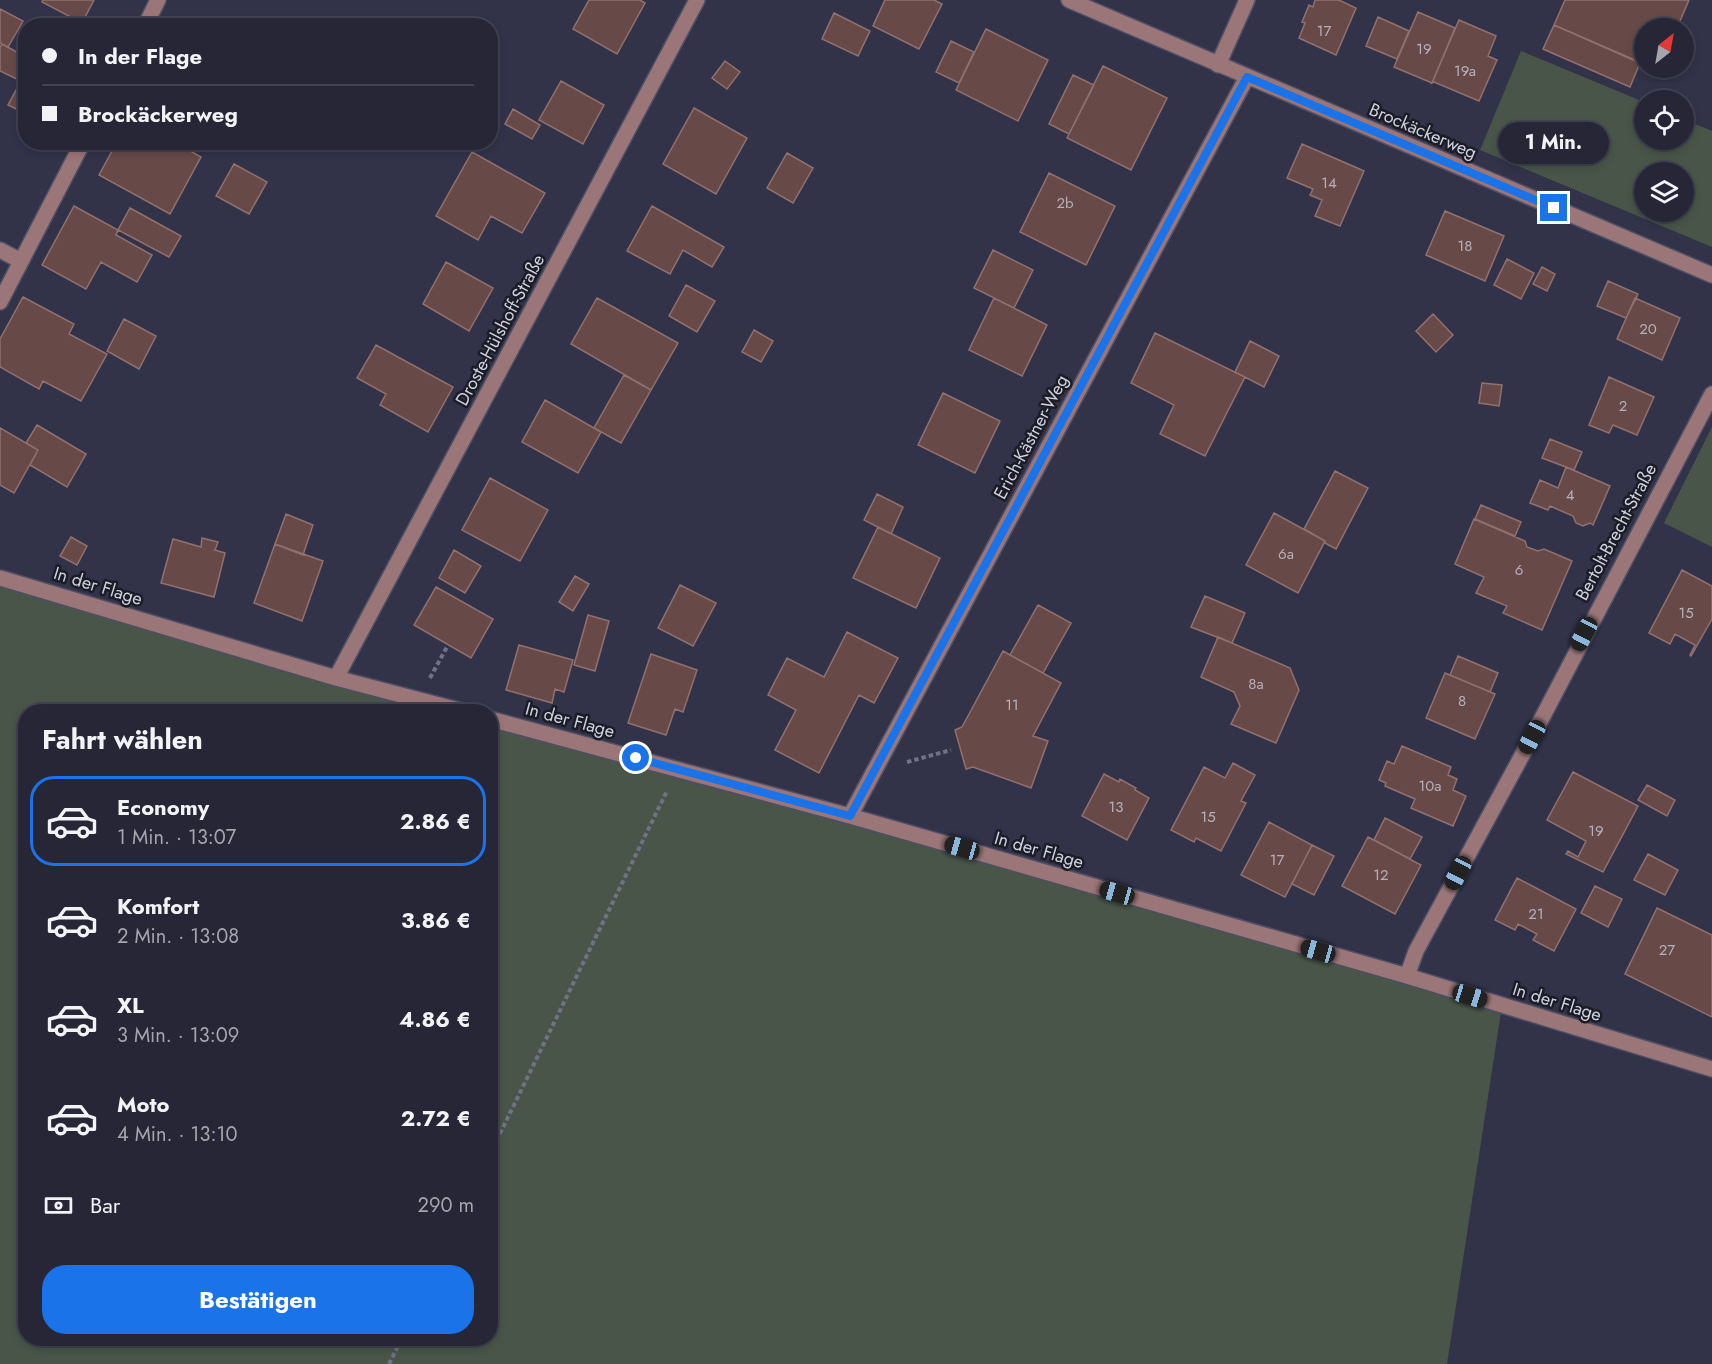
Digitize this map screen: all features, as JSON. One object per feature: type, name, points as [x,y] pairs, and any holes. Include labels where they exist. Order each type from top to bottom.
[{"type":"street","points":[[149,18],[158,0]]},
{"type":"street","name":"Droste-Hülshoff-Straße","points":[[336,678],[697,0]]},
{"type":"street","name":"Brockäckerweg","points":[[1069,0],[1712,275]]},
{"type":"street","points":[[1218,65],[1247,0]]},
{"type":"street","name":"Erich-Kästner-Weg","points":[[850,816],[1247,77]]},
{"type":"street","points":[[0,302],[79,150]]},
{"type":"street","points":[[0,250],[21,261]]},
{"type":"street","name":"Bertolt-Brecht-Straße","points":[[1407,976],[1416,951],[1532,737],[1712,394]]},
{"type":"street","name":"In der Flage","points":[[0,578],[336,678],[436,704]]},
{"type":"street","name":"In der Flage","points":[[498,721],[850,816],[1407,976],[1712,1069]]},
{"type":"path","points":[[418,699],[448,645]]},
{"type":"path","points":[[880,760],[900,764],[951,750]]},
{"type":"path","points":[[498,1138],[677,769]]},
{"type":"path","points":[[389,1364],[398,1346]]},
{"type":"green space","points":[[1521,51],[1634,98],[1634,150],[1694,150],[1694,124],[1712,131],[1712,247],[1652,222],[1694,222],[1694,162],[1634,162],[1634,214],[1480,150]]},
{"type":"green space","points":[[1712,427],[1712,547],[1664,523]]},
{"type":"green space","points":[[0,583],[415,704],[18,704],[18,1346],[498,1346],[498,727],[1029,875],[1501,1012],[1447,1364],[0,1364]]},
{"type":"building","points":[[43,0],[94,0],[85,18],[72,18],[42,2]]},
{"type":"building","points":[[589,0],[640,0],[645,3],[617,54],[573,29]]},
{"type":"building","points":[[885,0],[934,0],[942,4],[919,49],[873,26]]},
{"type":"building","points":[[1315,0],[1339,0],[1356,8],[1336,55],[1299,38],[1309,5],[1313,7]]},
{"type":"building","points":[[1565,0],[1689,0],[1681,18],[1634,18],[1634,60],[1554,25]]},
{"type":"building","points":[[0,9],[18,18],[18,30],[8,47],[0,43]]},
{"type":"building","points":[[1418,12],[1455,28],[1432,83],[1394,67]]},
{"type":"building","points":[[834,13],[870,31],[858,56],[822,39]]},
{"type":"building","points":[[1378,17],[1409,31],[1397,59],[1366,46]]},
{"type":"building","points":[[1459,20],[1496,36],[1488,56],[1497,60],[1479,101],[1432,83]]},
{"type":"building","points":[[1554,25],[1634,60],[1634,77],[1630,87],[1543,49]]},
{"type":"building","points":[[986,29],[1048,60],[1018,121],[956,90]]},
{"type":"building","points":[[951,41],[974,52],[959,83],[936,72]]},
{"type":"building","points":[[2,44],[18,53],[18,80],[0,71]]},
{"type":"building","points":[[725,61],[740,72],[727,89],[712,78]]},
{"type":"building","points":[[1103,66],[1167,98],[1131,170],[1067,138]]},
{"type":"building","points":[[1073,75],[1094,85],[1069,134],[1049,124]]},
{"type":"building","points":[[561,81],[604,105],[583,144],[539,120]]},
{"type":"building","points":[[18,87],[18,110],[8,105]]},
{"type":"building","points":[[694,108],[747,138],[716,194],[663,164]]},
{"type":"building","points":[[513,109],[540,125],[532,139],[505,124]]},
{"type":"building","points":[[1302,144],[1364,171],[1340,226],[1315,216],[1322,200],[1310,195],[1313,189],[1287,178]]},
{"type":"building","points":[[113,150],[189,150],[201,157],[170,214],[99,175]]},
{"type":"building","points":[[472,152],[545,193],[522,233],[491,216],[478,240],[436,216]]},
{"type":"building","points":[[787,153],[813,168],[793,203],[767,188]]},
{"type":"building","points":[[234,164],[267,182],[249,214],[216,196]]},
{"type":"building","points":[[1049,173],[1115,206],[1086,265],[1020,232]]},
{"type":"building","points":[[74,206],[118,230],[116,235],[152,255],[137,282],[101,262],[86,289],[42,265]]},
{"type":"building","points":[[652,206],[724,247],[712,267],[683,250],[670,274],[627,251]]},
{"type":"building","points":[[130,208],[181,236],[169,257],[118,230]]},
{"type":"building","points":[[1445,211],[1504,236],[1485,281],[1426,255]]},
{"type":"building","points":[[993,250],[1033,270],[1014,308],[974,288]]},
{"type":"building","points":[[1507,259],[1534,273],[1521,299],[1494,285]]},
{"type":"building","points":[[446,262],[493,288],[469,331],[423,304]]},
{"type":"building","points":[[1542,267],[1555,274],[1547,291],[1533,284]]},
{"type":"building","points":[[1608,281],[1638,294],[1626,318],[1597,306]]},
{"type":"building","points":[[686,285],[715,301],[697,332],[669,316]]},
{"type":"building","points":[[23,297],[74,324],[69,334],[107,354],[81,401],[43,381],[39,389],[0,367],[0,339]]},
{"type":"building","points":[[597,298],[678,343],[651,390],[571,344]]},
{"type":"building","points":[[994,298],[1047,325],[1022,376],[969,350]]},
{"type":"building","points":[[1635,298],[1680,318],[1662,360],[1617,339]]},
{"type":"building","points":[[1433,314],[1453,335],[1436,352],[1416,331]]},
{"type":"building","points":[[124,319],[156,336],[139,369],[107,351]]},
{"type":"building","points":[[754,330],[773,341],[761,362],[742,352]]},
{"type":"building","points":[[1155,333],[1245,377],[1205,456],[1160,434],[1174,405],[1131,383]]},
{"type":"building","points":[[1250,341],[1279,356],[1264,387],[1235,372]]},
{"type":"building","points":[[376,345],[453,387],[428,432],[380,405],[386,394],[357,378]]},
{"type":"building","points":[[624,375],[651,390],[621,443],[594,428]]},
{"type":"building","points":[[1609,377],[1654,397],[1637,435],[1613,425],[1609,433],[1589,425]]},
{"type":"building","points":[[1482,383],[1502,385],[1499,406],[1479,403]]},
{"type":"building","points":[[943,393],[1000,421],[975,473],[918,445]]},
{"type":"building","points":[[545,400],[601,432],[578,473],[522,442]]},
{"type":"building","points":[[37,425],[86,454],[67,487],[30,465],[38,450],[26,443]]},
{"type":"building","points":[[0,428],[38,450],[14,493],[0,485]]},
{"type":"building","points":[[1550,439],[1582,452],[1574,470],[1542,458]]},
{"type":"building","points":[[1566,467],[1610,486],[1593,525],[1590,523],[1583,526],[1576,523],[1573,516],[1550,506],[1548,510],[1530,503],[1540,480],[1558,488]]},
{"type":"building","points":[[1335,471],[1368,488],[1336,549],[1304,529]]},
{"type":"building","points":[[490,478],[548,510],[520,561],[462,530]]},
{"type":"building","points":[[877,494],[903,507],[891,534],[864,520]]},
{"type":"building","points":[[1481,505],[1521,522],[1515,536],[1475,519]]},
{"type":"building","points":[[1274,513],[1325,541],[1298,593],[1246,565]]},
{"type":"building","points":[[286,514],[313,525],[303,555],[275,544]]},
{"type":"building","points":[[1474,519],[1525,541],[1527,547],[1538,551],[1544,549],[1572,561],[1542,630],[1503,613],[1507,606],[1476,593],[1484,577],[1455,564]]},
{"type":"building","points":[[878,527],[940,558],[916,608],[853,578]]},
{"type":"building","points":[[71,537],[87,546],[77,565],[60,556]]},
{"type":"building","points":[[202,538],[218,542],[215,550],[225,553],[214,597],[161,583],[173,539],[201,547]]},
{"type":"building","points":[[275,544],[323,561],[302,621],[254,603]]},
{"type":"building","points":[[454,550],[481,566],[465,593],[439,578]]},
{"type":"building","points":[[1682,570],[1712,586],[1712,619],[1691,656],[1695,645],[1675,634],[1670,644],[1649,633]]},
{"type":"building","points":[[575,576],[589,584],[573,611],[559,602]]},
{"type":"building","points":[[680,585],[716,603],[693,646],[658,628]]},
{"type":"building","points":[[436,587],[493,619],[471,658],[414,625]]},
{"type":"building","points":[[1205,596],[1245,613],[1232,643],[1191,627]]},
{"type":"building","points":[[1038,605],[1071,623],[1043,673],[1010,655]]},
{"type":"building","points":[[588,615],[609,621],[595,671],[574,665]]},
{"type":"building","points":[[847,632],[898,658],[874,703],[859,695],[819,773],[775,750],[796,710],[768,695],[787,658],[824,677]]},
{"type":"building","points":[[1218,637],[1290,668],[1299,690],[1276,743],[1231,724],[1240,706],[1234,692],[1201,677]]},
{"type":"building","points":[[519,645],[573,660],[564,692],[555,689],[552,703],[506,690]]},
{"type":"building","points":[[1003,651],[1061,683],[1033,736],[1048,741],[1031,788],[973,767],[966,769],[955,730],[962,727]]},
{"type":"building","points":[[651,654],[697,670],[683,712],[675,709],[666,735],[628,723]]},
{"type":"building","points":[[1458,656],[1498,673],[1490,692],[1450,675]]},
{"type":"building","points":[[1445,673],[1495,694],[1475,739],[1426,718]]},
{"type":"building","points":[[1402,746],[1451,767],[1448,775],[1457,779],[1453,790],[1466,796],[1453,826],[1411,808],[1415,799],[1385,786],[1386,783],[1379,780],[1387,761],[1394,764]]},
{"type":"building","points":[[1233,763],[1255,775],[1241,801],[1246,803],[1221,851],[1196,838],[1194,842],[1171,830],[1204,767],[1225,778]]},
{"type":"building","points":[[1573,772],[1638,806],[1603,872],[1566,854],[1568,851],[1578,857],[1586,841],[1547,820]]},
{"type":"building","points":[[1104,774],[1119,782],[1120,779],[1149,798],[1127,840],[1082,816]]},
{"type":"building","points":[[1647,785],[1675,800],[1667,816],[1638,800]]},
{"type":"building","points":[[1385,818],[1422,837],[1410,859],[1374,840]]},
{"type":"building","points":[[1269,822],[1312,845],[1285,897],[1241,875]]},
{"type":"building","points":[[1368,837],[1421,865],[1395,914],[1342,886]]},
{"type":"building","points":[[1312,845],[1334,856],[1314,895],[1292,884]]},
{"type":"building","points":[[1648,854],[1678,870],[1665,895],[1634,880]]},
{"type":"building","points":[[1517,878],[1576,909],[1554,951],[1533,940],[1537,934],[1518,924],[1515,930],[1495,920]]},
{"type":"building","points":[[1595,886],[1622,899],[1608,927],[1581,913]]},
{"type":"building","points":[[1657,908],[1712,935],[1712,1017],[1625,974]]},
{"type":"route","points":[[636,758],[850,816],[1247,77],[1554,208]]}]
